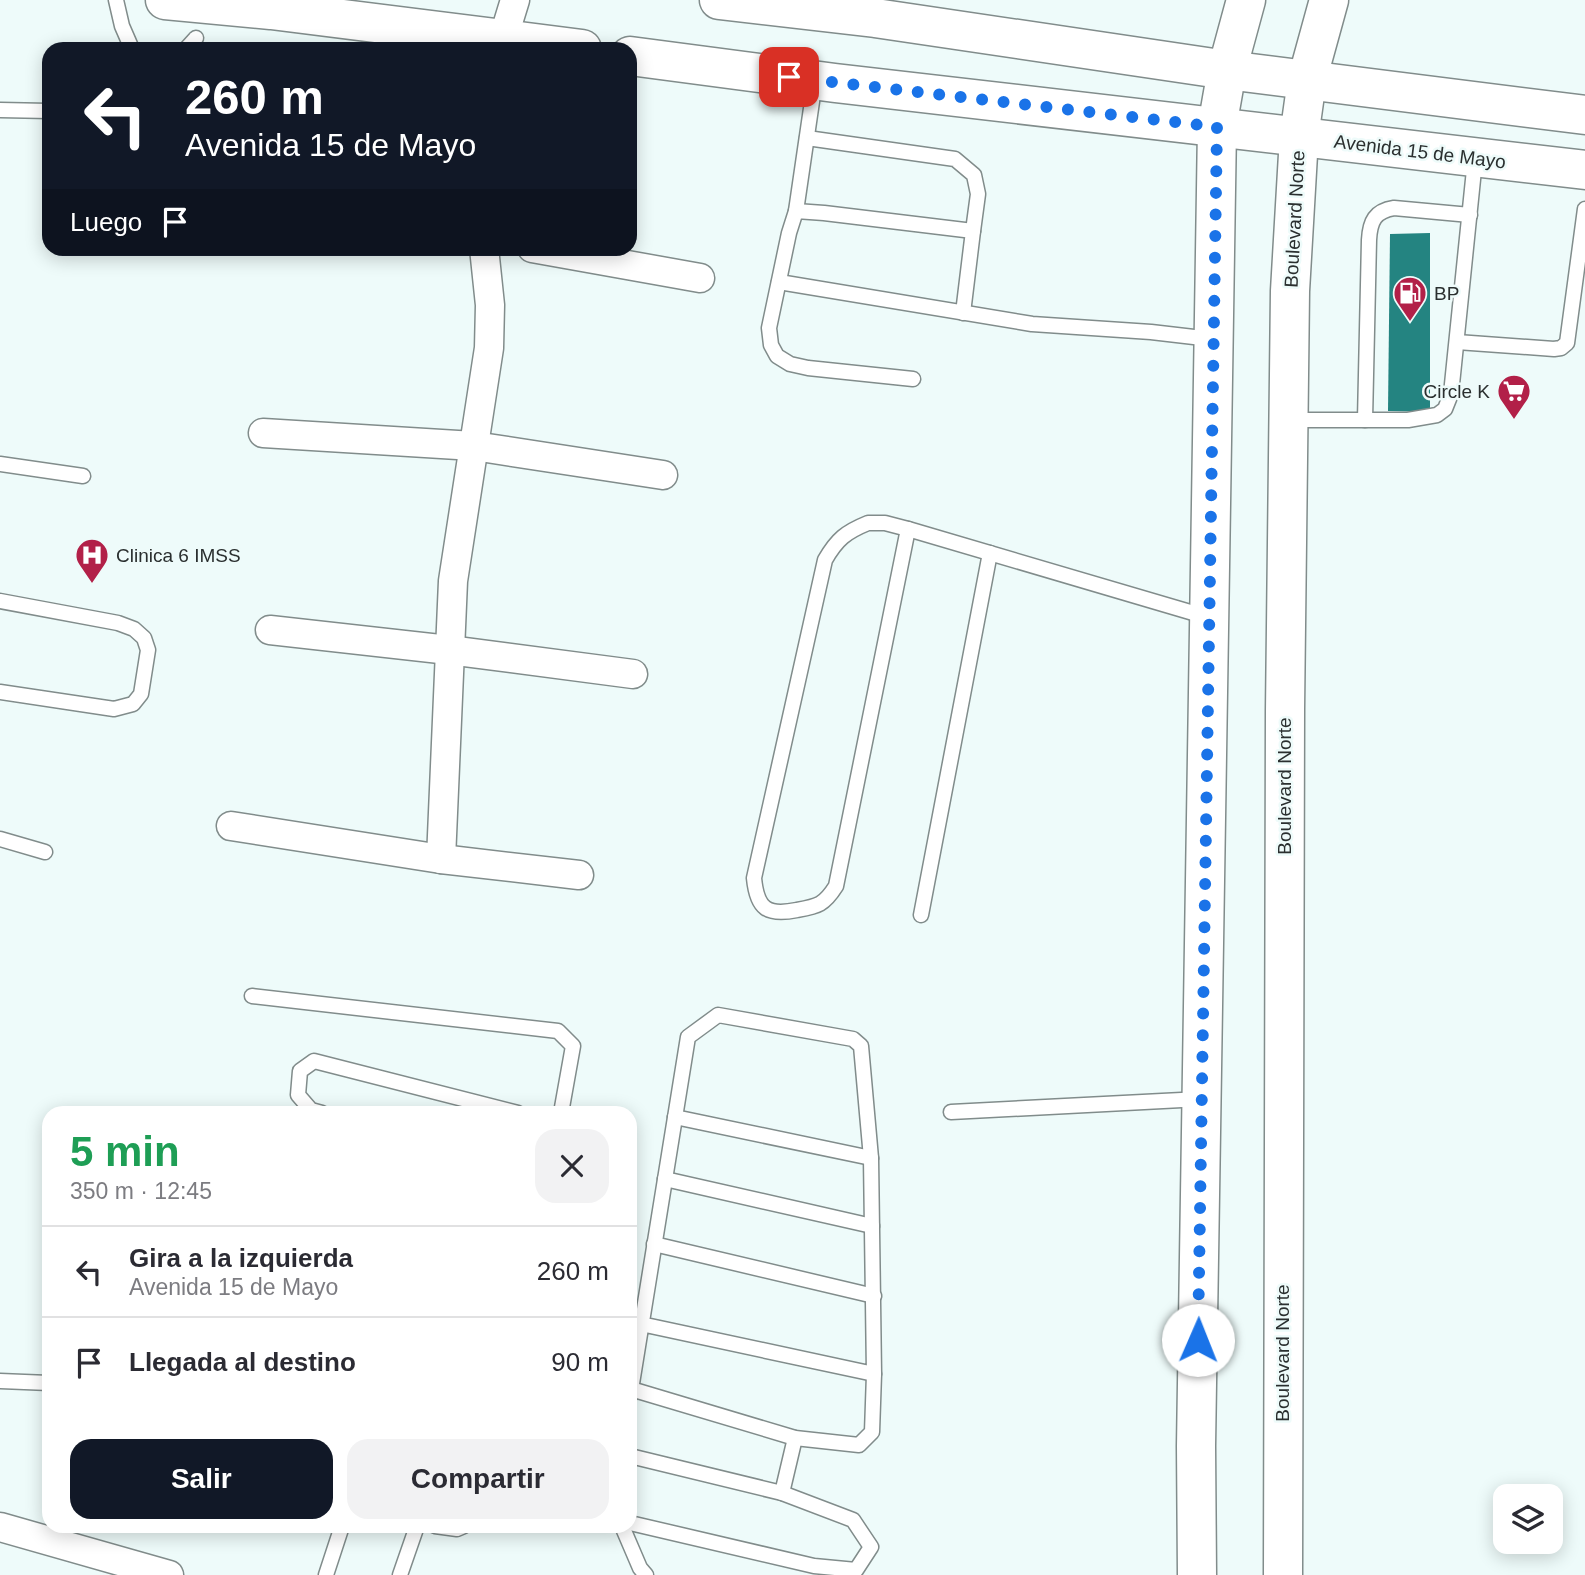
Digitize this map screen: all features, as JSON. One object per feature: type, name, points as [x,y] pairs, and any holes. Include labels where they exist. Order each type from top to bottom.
[{"type":"main road","points":[[165,0],[271,10],[494,42]]},
{"type":"main road","points":[[719,0],[875,18],[1227,70],[1585,115]]},
{"type":"main road","points":[[1197,1575],[1196,1447],[1217,127],[1227,70],[1246,0]]},
{"type":"main road","name":"Boulevard Norte","points":[[1283,1575],[1282,1182],[1290,291],[1299,137],[1307,80],[1329,0]]},
{"type":"main road","name":"Avenida 15 de Mayo","points":[[637,57],[816,81],[1585,170]]},
{"type":"street","points":[[501,42],[515,0]]},
{"type":"street","points":[[441,859],[453,581],[489,348],[490,305],[485,256]]},
{"type":"street","points":[[578,256],[700,278]]},
{"type":"street","points":[[263,433],[474,446],[663,475]]},
{"type":"street","points":[[270,630],[634,674]]},
{"type":"street","points":[[231,826],[441,859],[579,875]]},
{"type":"street","points":[[0,1527],[169,1575]]},
{"type":"lane","points":[[116,0],[129,42]]},
{"type":"lane","points":[[816,81],[796,211],[769,328],[771,345],[777,356],[790,364],[913,379]]},
{"type":"lane","points":[[0,110],[42,111]]},
{"type":"lane","points":[[807,138],[955,159],[974,175],[978,194],[963,313]]},
{"type":"lane","points":[[1287,420],[1408,420],[1437,415],[1445,409],[1451,394],[1476,157]]},
{"type":"lane","points":[[1365,420],[1369,240],[1370,227],[1375,216],[1394,208],[1470,215]]},
{"type":"lane","points":[[1457,342],[1554,349],[1567,343],[1585,209]]},
{"type":"lane","points":[[796,211],[973,231]]},
{"type":"lane","points":[[779,282],[1032,324],[1151,332],[1212,340]]},
{"type":"lane","points":[[0,464],[83,476]]},
{"type":"lane","points":[[908,529],[836,886],[820,906],[778,914],[768,911],[755,892],[754,878],[825,559],[836,541],[855,528],[868,523],[885,523],[908,529],[990,553],[1208,618]]},
{"type":"lane","points":[[921,915],[990,553]]},
{"type":"lane","points":[[0,601],[118,623],[134,629],[144,638],[148,650],[141,694],[133,704],[114,709],[0,692]]},
{"type":"lane","points":[[0,839],[45,852]]},
{"type":"lane","points":[[252,996],[558,1031],[573,1046],[562,1106]]},
{"type":"lane","points":[[637,1350],[688,1037],[718,1016],[853,1039],[862,1046],[872,1158],[872,1432],[859,1446],[795,1438],[637,1391]]},
{"type":"lane","points":[[308,1106],[299,1095],[300,1071],[314,1061],[491,1106]]},
{"type":"lane","points":[[951,1112],[1201,1099]]},
{"type":"lane","points":[[675,1117],[872,1158]]},
{"type":"lane","points":[[665,1179],[872,1226]]},
{"type":"lane","points":[[654,1244],[874,1296]]},
{"type":"lane","points":[[641,1324],[874,1374]]},
{"type":"lane","points":[[0,1381],[42,1383]]},
{"type":"lane","points":[[782,1493],[795,1438]]},
{"type":"lane","points":[[637,1458],[782,1493],[853,1520],[871,1547],[856,1570],[814,1566],[637,1525]]},
{"type":"lane","points":[[326,1575],[340,1533]]},
{"type":"lane","points":[[400,1575],[415,1533]]},
{"type":"lane","points":[[625,1533],[640,1568],[646,1575]]},
{"type":"building","name":"BP","points":[[1430,233],[1430,412],[1388,411],[1390,234]]},
{"type":"place","name":"BP","points":[[1410,323]]},
{"type":"place","name":"Circle K","points":[[1514,421]]},
{"type":"place","name":"Clinica 6 IMSS","points":[[92,585]]},
{"type":"route","points":[[789,77],[1217,127],[1198,1340]]}]
